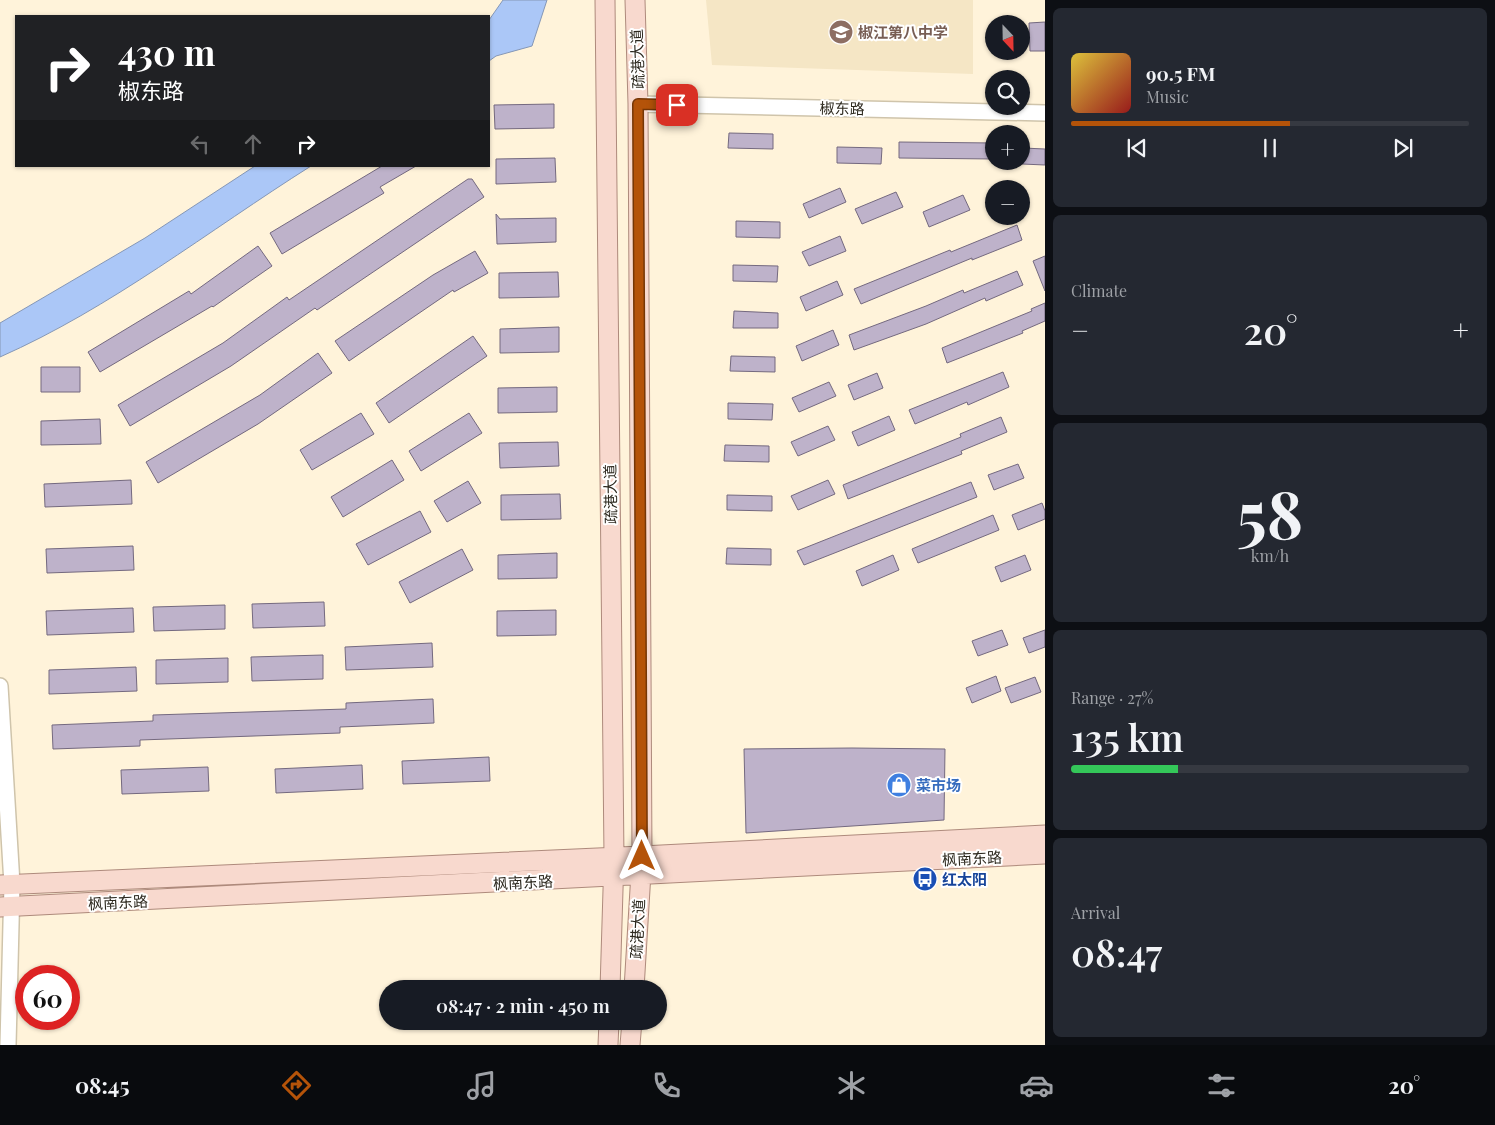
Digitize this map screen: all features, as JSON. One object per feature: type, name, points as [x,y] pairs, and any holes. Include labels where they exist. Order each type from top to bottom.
[{"type":"main road","name":"疏港大道","points":[[605,0],[614,857],[610,980]]},
{"type":"main road","name":"疏港大道","points":[[635,0],[638,104],[642,856],[635,980]]},
{"type":"main road","points":[[6,884],[642,856],[1045,835]]},
{"type":"main road","name":"枫南东路","points":[[5,907],[1045,854]]},
{"type":"main road","points":[[608,1045],[609,1030]]},
{"type":"main road","points":[[630,1045],[631,1030]]},
{"type":"street","name":"椒东路","points":[[638,104],[1045,113]]},
{"type":"street","points":[[0,686],[6,884],[8,1045]]},
{"type":"shaded area","name":"椒江第八中学","points":[[706,0],[973,0],[973,74],[712,65]]},
{"type":"water","points":[[503,0],[547,0],[532,46],[496,56],[490,60],[490,19]]},
{"type":"water","points":[[253,167],[309,167],[158,268],[81,316],[0,357],[0,323],[145,238]]},
{"type":"building","points":[[1045,22],[1045,51],[1030,51],[1030,23]]},
{"type":"building","points":[[554,104],[554,128],[495,129],[494,105]]},
{"type":"building","points":[[729,133],[773,134],[773,149],[728,148]]},
{"type":"building","points":[[899,142],[985,143],[985,159],[899,158]]},
{"type":"building","points":[[837,147],[882,148],[881,164],[837,163]]},
{"type":"building","points":[[1030,148],[1045,149],[1045,165],[1030,164]]},
{"type":"building","points":[[555,158],[556,182],[496,184],[496,159]]},
{"type":"building","points":[[380,167],[414,167],[380,187],[384,193],[282,254],[270,233]]},
{"type":"building","points":[[468,179],[472,179],[484,197],[317,310],[315,308],[231,366],[130,426],[118,405],[223,343],[287,297],[289,300]]},
{"type":"building","points":[[840,188],[846,202],[809,218],[803,204]]},
{"type":"building","points":[[896,192],[903,207],[862,224],[855,209]]},
{"type":"building","points":[[963,195],[970,210],[929,227],[923,212]]},
{"type":"building","points":[[496,214],[500,219],[556,218],[556,242],[497,244]]},
{"type":"building","points":[[736,221],[780,222],[780,238],[736,237]]},
{"type":"building","points":[[1017,225],[1022,240],[972,260],[972,258],[861,304],[854,289],[950,250],[951,252]]},
{"type":"building","points":[[840,236],[846,251],[809,266],[802,252]]},
{"type":"building","points":[[258,246],[272,266],[213,307],[100,372],[88,352],[189,291],[191,294]]},
{"type":"building","points":[[475,251],[488,273],[454,292],[453,290],[349,361],[335,341],[433,275]]},
{"type":"building","points":[[1045,256],[1045,291],[1033,261]]},
{"type":"building","points":[[733,265],[778,266],[777,282],[733,281]]},
{"type":"building","points":[[1017,271],[1023,285],[986,301],[985,298],[926,324],[854,350],[849,335],[963,290],[964,293]]},
{"type":"building","points":[[558,272],[559,297],[499,298],[499,273]]},
{"type":"building","points":[[837,281],[843,295],[806,311],[800,297]]},
{"type":"building","points":[[1045,303],[1045,321],[1022,331],[1023,333],[947,363],[942,348],[1032,311],[1031,309]]},
{"type":"building","points":[[734,311],[778,313],[778,328],[733,328]]},
{"type":"building","points":[[559,327],[559,352],[500,353],[500,329]]},
{"type":"building","points":[[833,330],[839,345],[802,361],[796,346]]},
{"type":"building","points":[[473,336],[487,356],[389,423],[376,403]]},
{"type":"building","points":[[318,353],[332,373],[258,424],[158,483],[146,462],[260,395]]},
{"type":"building","points":[[731,356],[775,357],[775,372],[730,371]]},
{"type":"building","points":[[41,367],[80,367],[80,392],[41,392]]},
{"type":"building","points":[[1003,372],[1009,387],[968,405],[967,402],[915,424],[909,410]]},
{"type":"building","points":[[877,373],[883,388],[854,400],[848,385]]},
{"type":"building","points":[[829,382],[836,396],[799,412],[792,398]]},
{"type":"building","points":[[557,387],[557,412],[498,413],[498,388]]},
{"type":"building","points":[[728,403],[773,404],[772,420],[728,419]]},
{"type":"building","points":[[361,413],[374,434],[312,470],[300,450]]},
{"type":"building","points":[[469,413],[482,433],[421,471],[409,451]]},
{"type":"building","points":[[889,416],[895,430],[858,446],[852,432]]},
{"type":"building","points":[[1001,417],[1007,432],[961,451],[962,454],[848,499],[843,485],[961,437],[960,434]]},
{"type":"building","points":[[100,419],[101,444],[41,445],[41,421]]},
{"type":"building","points":[[828,426],[835,440],[798,456],[791,442]]},
{"type":"building","points":[[558,442],[559,466],[500,468],[499,443]]},
{"type":"building","points":[[725,445],[769,446],[769,462],[724,461]]},
{"type":"building","points":[[392,460],[404,480],[343,517],[331,497]]},
{"type":"building","points":[[1018,464],[1024,478],[994,490],[988,475]]},
{"type":"building","points":[[131,480],[132,504],[45,507],[44,484]]},
{"type":"building","points":[[828,480],[835,494],[798,510],[791,496]]},
{"type":"building","points":[[468,481],[481,503],[447,522],[434,501]]},
{"type":"building","points":[[971,482],[977,497],[804,565],[797,551]]},
{"type":"building","points":[[560,494],[561,519],[501,520],[501,495]]},
{"type":"building","points":[[727,495],[772,496],[772,511],[727,510]]},
{"type":"building","points":[[1042,503],[1045,519],[1018,530],[1012,515]]},
{"type":"building","points":[[420,511],[431,532],[368,565],[356,544]]},
{"type":"building","points":[[993,515],[999,530],[918,563],[912,549]]},
{"type":"building","points":[[133,546],[134,570],[47,573],[46,549]]},
{"type":"building","points":[[727,548],[771,549],[771,565],[726,564]]},
{"type":"building","points":[[462,549],[473,570],[410,603],[399,582]]},
{"type":"building","points":[[557,553],[557,578],[498,579],[498,555]]},
{"type":"building","points":[[893,555],[899,570],[862,586],[856,571]]},
{"type":"building","points":[[1025,555],[1031,570],[1001,582],[995,567]]},
{"type":"building","points":[[324,602],[325,626],[253,628],[252,604]]},
{"type":"building","points":[[225,605],[225,629],[154,631],[153,607]]},
{"type":"building","points":[[133,608],[134,632],[47,635],[46,611]]},
{"type":"building","points":[[556,610],[556,635],[497,636],[497,611]]},
{"type":"building","points":[[1002,630],[1008,645],[978,656],[972,641]]},
{"type":"building","points":[[1045,630],[1045,647],[1029,653],[1023,638]]},
{"type":"building","points":[[432,643],[433,667],[346,670],[345,647]]},
{"type":"building","points":[[323,655],[323,679],[252,681],[251,657]]},
{"type":"building","points":[[228,658],[228,682],[156,684],[156,660]]},
{"type":"building","points":[[136,667],[137,691],[49,694],[49,670]]},
{"type":"building","points":[[996,676],[1001,691],[972,703],[966,688]]},
{"type":"building","points":[[1035,677],[1041,692],[1011,703],[1005,688]]},
{"type":"building","points":[[433,699],[434,723],[340,727],[340,733],[140,740],[140,746],[53,749],[52,725],[153,721],[153,715],[346,709],[346,703]]},
{"type":"building","points":[[744,749],[945,749],[944,820],[746,833]]},
{"type":"building","points":[[489,757],[490,781],[403,784],[402,761]]},
{"type":"building","points":[[362,765],[363,789],[276,793],[275,769]]},
{"type":"building","points":[[208,767],[209,791],[122,794],[121,770]]},
{"type":"place","name":"椒江第八中学","points":[[841,32]]},
{"type":"place","name":"菜市场","points":[[899,785]]},
{"type":"place","name":"红太阳","points":[[925,879]]},
{"type":"route","points":[[642,856],[638,104],[677,105]]}]
